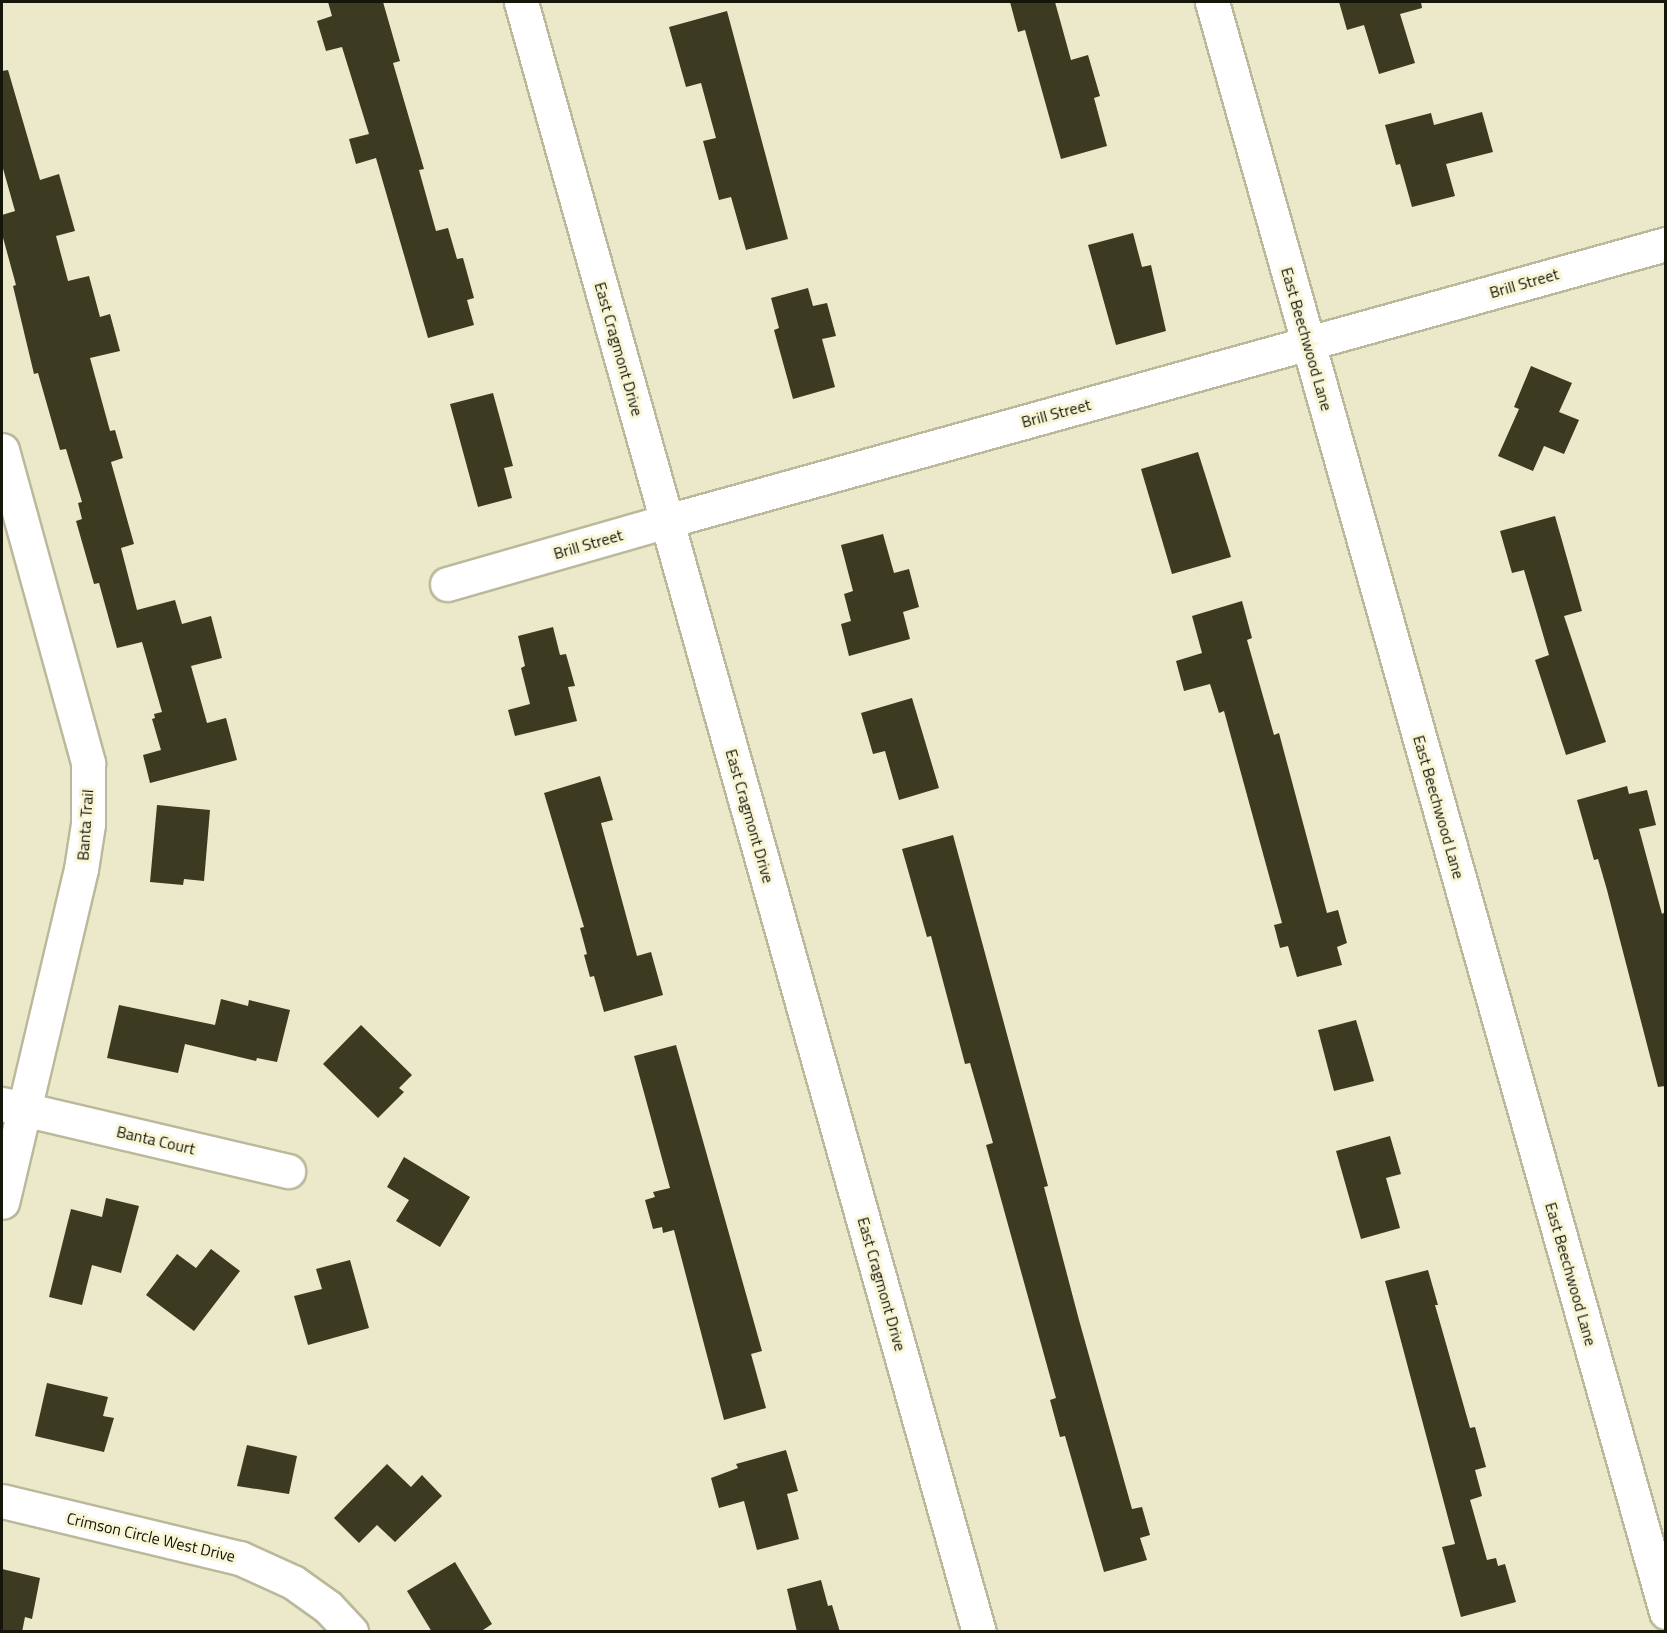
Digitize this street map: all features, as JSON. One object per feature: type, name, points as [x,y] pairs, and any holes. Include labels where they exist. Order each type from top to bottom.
[{"type":"street","name":"East Cragmont Drive","points":[[521,2],[979,1632]]},
{"type":"street","name":"East Beechwood Lane","points":[[1212,2],[1665,1612]]},
{"type":"street","name":"Brill Street","points":[[447,585],[667,521],[1665,244]]},
{"type":"street","name":"Banta Trail","points":[[2,450],[88,763],[88,824],[81,869],[13,1106],[2,1202]]},
{"type":"street","name":"Banta Court","points":[[13,1106],[288,1171]]},
{"type":"street","name":"Crimson Circle West Drive","points":[[2,1501],[240,1558],[293,1582],[328,1607],[351,1632]]},
{"type":"building","points":[[328,2],[383,2],[400,61],[393,63],[424,169],[419,170],[436,231],[448,228],[457,259],[463,258],[474,298],[467,300],[474,325],[428,338],[376,158],[356,164],[349,139],[369,134],[342,47],[326,51],[317,21],[332,16]]},
{"type":"building","points":[[1010,2],[1055,2],[1071,60],[1088,55],[1100,96],[1094,98],[1107,146],[1061,159],[1025,30],[1018,32]]},
{"type":"building","points":[[1339,2],[1421,2],[1422,8],[1400,14],[1415,63],[1379,74],[1364,25],[1347,30]]},
{"type":"building","points":[[727,11],[788,239],[746,250],[731,197],[719,200],[703,141],[716,138],[701,83],[686,87],[669,27]]},
{"type":"building","points":[[8,70],[40,180],[59,174],[75,231],[56,236],[68,281],[89,276],[100,317],[110,314],[120,351],[90,358],[110,431],[115,430],[123,458],[111,462],[134,544],[121,548],[137,610],[175,600],[182,624],[211,616],[222,658],[191,666],[207,723],[226,718],[237,760],[150,783],[143,755],[161,750],[152,719],[155,718],[154,714],[162,712],[142,642],[117,648],[99,583],[94,584],[76,521],[82,519],[78,503],[82,502],[66,449],[60,450],[38,373],[34,374],[13,286],[16,285],[2,234],[2,215],[15,211],[2,165],[2,71]]},
{"type":"building","points":[[1482,112],[1493,152],[1446,164],[1455,196],[1412,207],[1400,164],[1396,165],[1385,125],[1431,113],[1434,125]]},
{"type":"building","points":[[1133,233],[1142,267],[1151,265],[1166,331],[1116,345],[1088,245]]},
{"type":"building","points":[[808,288],[813,306],[827,303],[836,336],[822,339],[835,387],[793,399],[774,330],[779,328],[771,298]]},
{"type":"building","points":[[1531,366],[1572,383],[1559,412],[1579,420],[1564,454],[1544,446],[1533,471],[1498,456],[1519,409],[1514,407]]},
{"type":"building","points":[[493,393],[513,466],[504,468],[512,498],[478,507],[450,404]]},
{"type":"building","points":[[1198,452],[1231,557],[1172,574],[1141,469]]},
{"type":"building","points":[[1555,516],[1582,611],[1564,616],[1606,742],[1566,755],[1535,660],[1549,655],[1524,570],[1512,573],[1500,531]]},
{"type":"building","points":[[883,534],[894,573],[909,569],[919,607],[903,612],[910,639],[849,656],[841,624],[851,621],[844,594],[853,591],[841,545]]},
{"type":"building","points":[[1242,601],[1252,638],[1247,640],[1274,735],[1279,733],[1327,913],[1338,910],[1347,943],[1337,947],[1342,965],[1297,977],[1288,946],[1280,948],[1274,925],[1282,923],[1224,711],[1219,713],[1210,684],[1184,691],[1176,661],[1202,653],[1192,616]]},
{"type":"building","points":[[553,627],[560,655],[566,654],[575,686],[568,687],[577,721],[515,736],[508,710],[530,704],[521,668],[525,666],[518,636]]},
{"type":"building","points":[[912,698],[939,788],[899,800],[885,751],[873,754],[861,713]]},
{"type":"building","points":[[600,776],[613,820],[601,823],[637,956],[651,952],[663,995],[604,1012],[594,976],[590,977],[580,928],[584,927],[544,793]]},
{"type":"building","points":[[1627,786],[1629,794],[1647,790],[1656,825],[1639,829],[1662,914],[1665,912],[1665,1086],[1658,1087],[1607,890],[1598,859],[1594,860],[1577,800]]},
{"type":"building","points":[[157,805],[210,810],[204,881],[184,879],[183,885],[150,882]]},
{"type":"building","points":[[953,835],[1048,1186],[1044,1187],[1079,1320],[1132,1509],[1142,1507],[1150,1535],[1140,1538],[1147,1560],[1104,1572],[1065,1436],[1060,1437],[1050,1400],[1056,1398],[986,1145],[993,1143],[970,1063],[965,1064],[931,936],[927,937],[902,849]]},
{"type":"building","points":[[221,999],[248,1006],[249,1000],[290,1010],[277,1062],[257,1058],[256,1061],[185,1044],[178,1073],[107,1058],[119,1005],[215,1025]]},
{"type":"building","points":[[1356,1020],[1374,1081],[1334,1091],[1318,1030]]},
{"type":"building","points":[[361,1025],[412,1075],[399,1088],[404,1092],[378,1118],[323,1064]]},
{"type":"building","points":[[676,1045],[762,1351],[751,1354],[766,1408],[724,1420],[674,1230],[663,1233],[662,1227],[653,1229],[645,1200],[655,1197],[653,1192],[670,1188],[634,1056]]},
{"type":"building","points":[[1390,1136],[1401,1174],[1386,1178],[1400,1228],[1361,1239],[1336,1151]]},
{"type":"building","points":[[404,1157],[470,1197],[440,1247],[396,1221],[409,1200],[387,1187]]},
{"type":"building","points":[[106,1198],[139,1206],[121,1273],[92,1265],[82,1305],[49,1297],[71,1209],[102,1217]]},
{"type":"building","points":[[211,1249],[240,1271],[194,1331],[146,1295],[177,1254],[196,1268]]},
{"type":"building","points":[[350,1260],[369,1328],[308,1345],[294,1296],[322,1289],[316,1269]]},
{"type":"building","points":[[1428,1270],[1438,1305],[1435,1305],[1470,1428],[1475,1427],[1486,1467],[1475,1470],[1482,1496],[1470,1500],[1487,1560],[1496,1558],[1498,1566],[1505,1564],[1516,1602],[1461,1617],[1442,1547],[1455,1544],[1385,1281]]},
{"type":"building","points":[[47,1383],[108,1397],[103,1416],[114,1418],[104,1452],[35,1436]]},
{"type":"building","points":[[247,1445],[297,1456],[289,1494],[237,1486]]},
{"type":"building","points":[[786,1450],[798,1491],[787,1494],[799,1539],[757,1550],[744,1501],[719,1508],[711,1478],[738,1468],[736,1464]]},
{"type":"building","points":[[387,1464],[411,1487],[422,1475],[442,1496],[395,1542],[377,1525],[359,1543],[334,1518]]},
{"type":"building","points":[[455,1562],[492,1624],[480,1632],[432,1632],[407,1591]]},
{"type":"building","points":[[2,1569],[40,1578],[32,1619],[25,1617],[22,1632],[2,1632]]},
{"type":"building","points":[[821,1580],[828,1606],[832,1605],[840,1632],[797,1632],[787,1589]]}]
